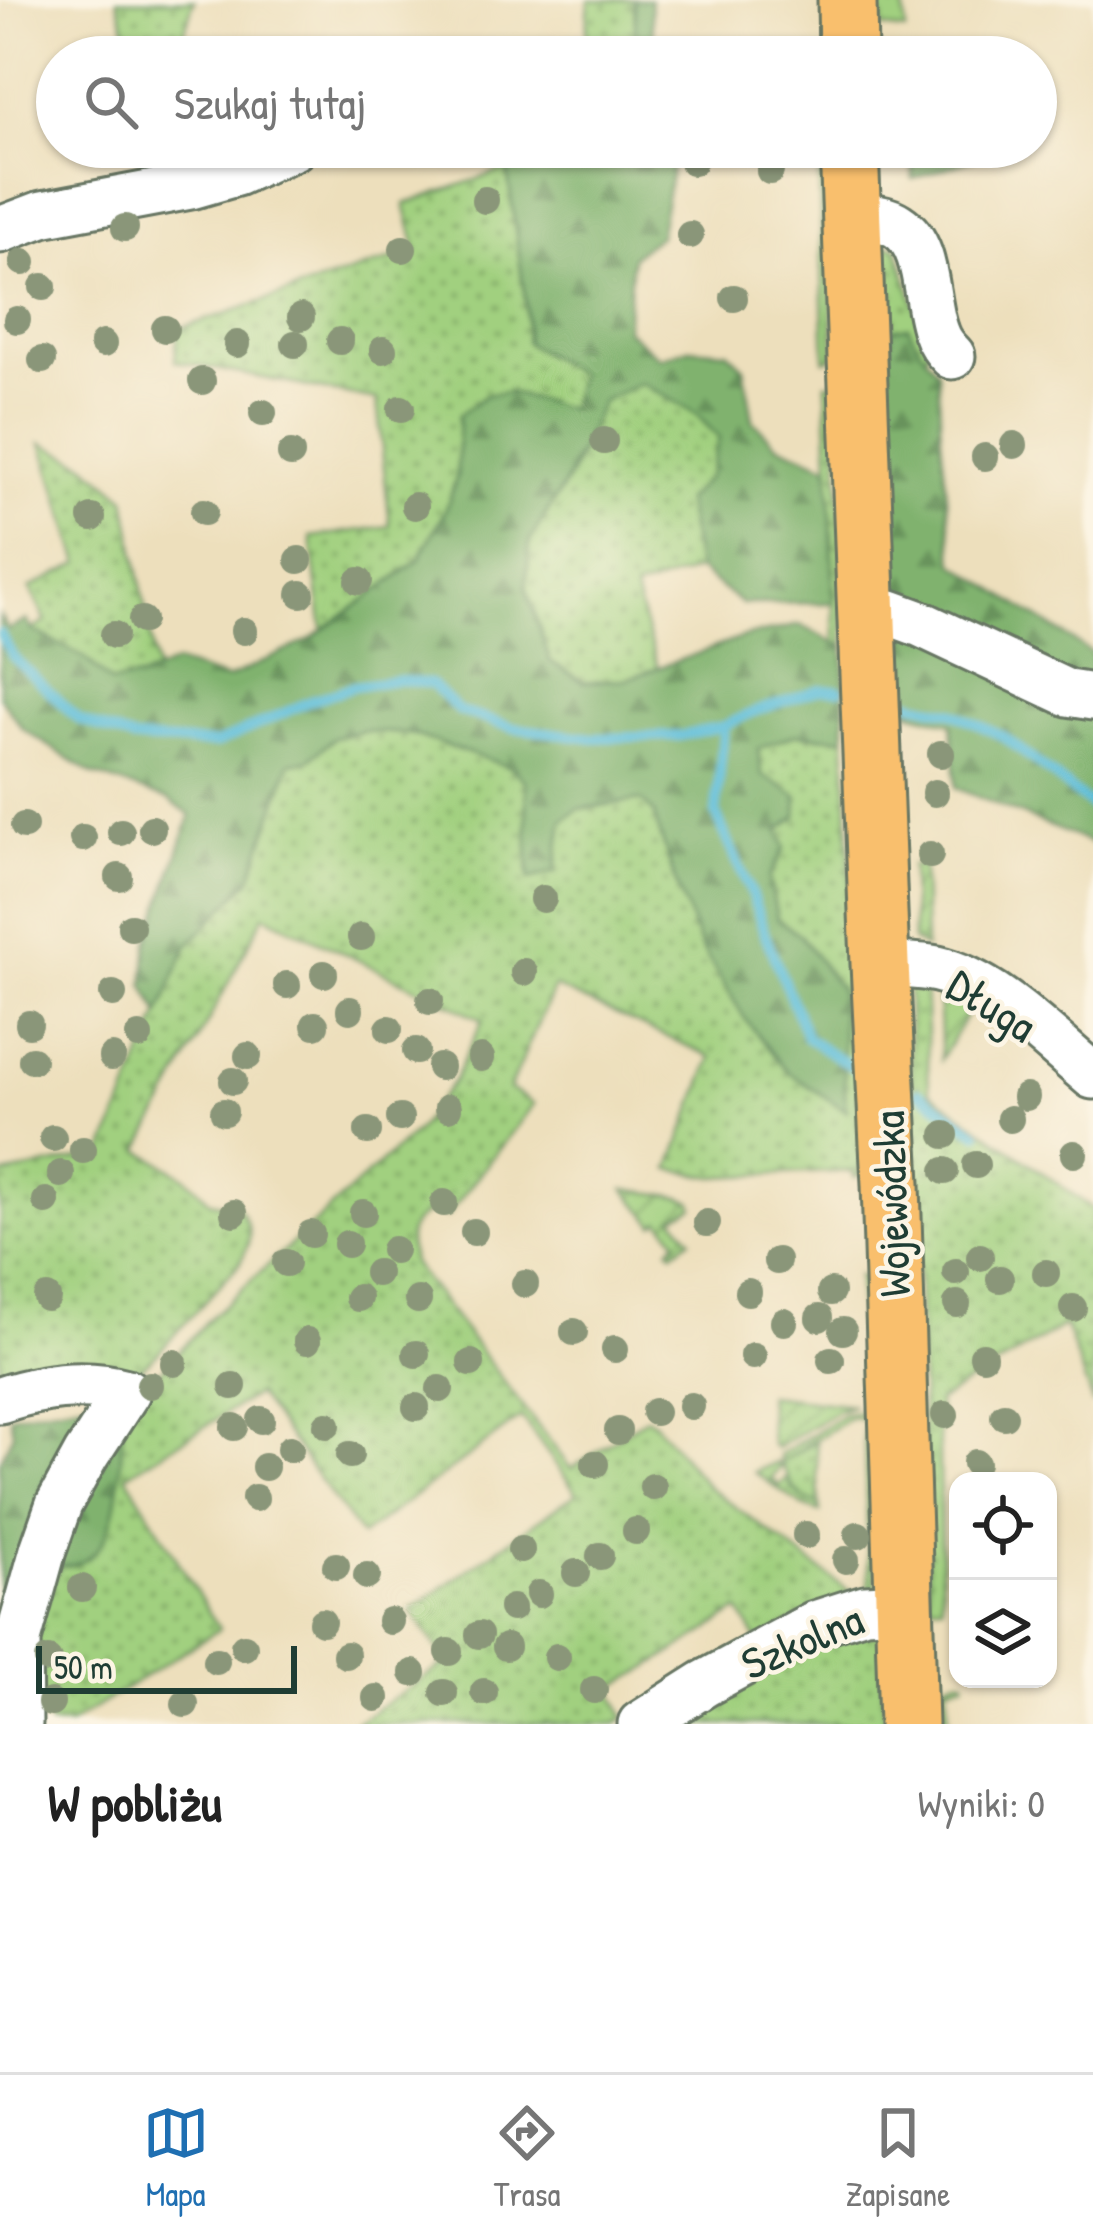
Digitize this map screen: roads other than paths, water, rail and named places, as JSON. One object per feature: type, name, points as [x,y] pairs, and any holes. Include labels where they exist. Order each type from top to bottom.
[{"type":"main road","points":[[847,0],[848,36]]},
{"type":"main road","name":"Wojewódzka","points":[[851,168],[908,1724]]},
{"type":"street","points":[[0,230],[61,210],[190,186],[247,168]]},
{"type":"street","points":[[852,216],[884,219],[911,238],[934,329],[952,356]]},
{"type":"street","points":[[867,614],[891,614],[921,624],[1068,693],[1093,697]]},
{"type":"street","name":"Długa","points":[[880,964],[934,968],[963,977],[992,994],[1093,1076]]},
{"type":"street","points":[[0,1400],[52,1386],[106,1386],[127,1392],[68,1488],[43,1550],[18,1640],[19,1724]]},
{"type":"street","name":"Szkolna","points":[[641,1724],[815,1624],[865,1608],[904,1606]]},
{"type":"waterway","points":[[0,634],[13,657],[79,720],[134,740],[216,744],[310,701],[354,686],[398,680],[431,684],[459,711],[514,728],[593,738],[681,736],[724,726],[820,689],[839,690]]},
{"type":"waterway","points":[[892,698],[952,712],[1004,737],[1093,807]]},
{"type":"waterway","points":[[724,726],[716,814],[807,1038],[856,1069]]},
{"type":"waterway","points":[[919,1092],[978,1133]]}]
